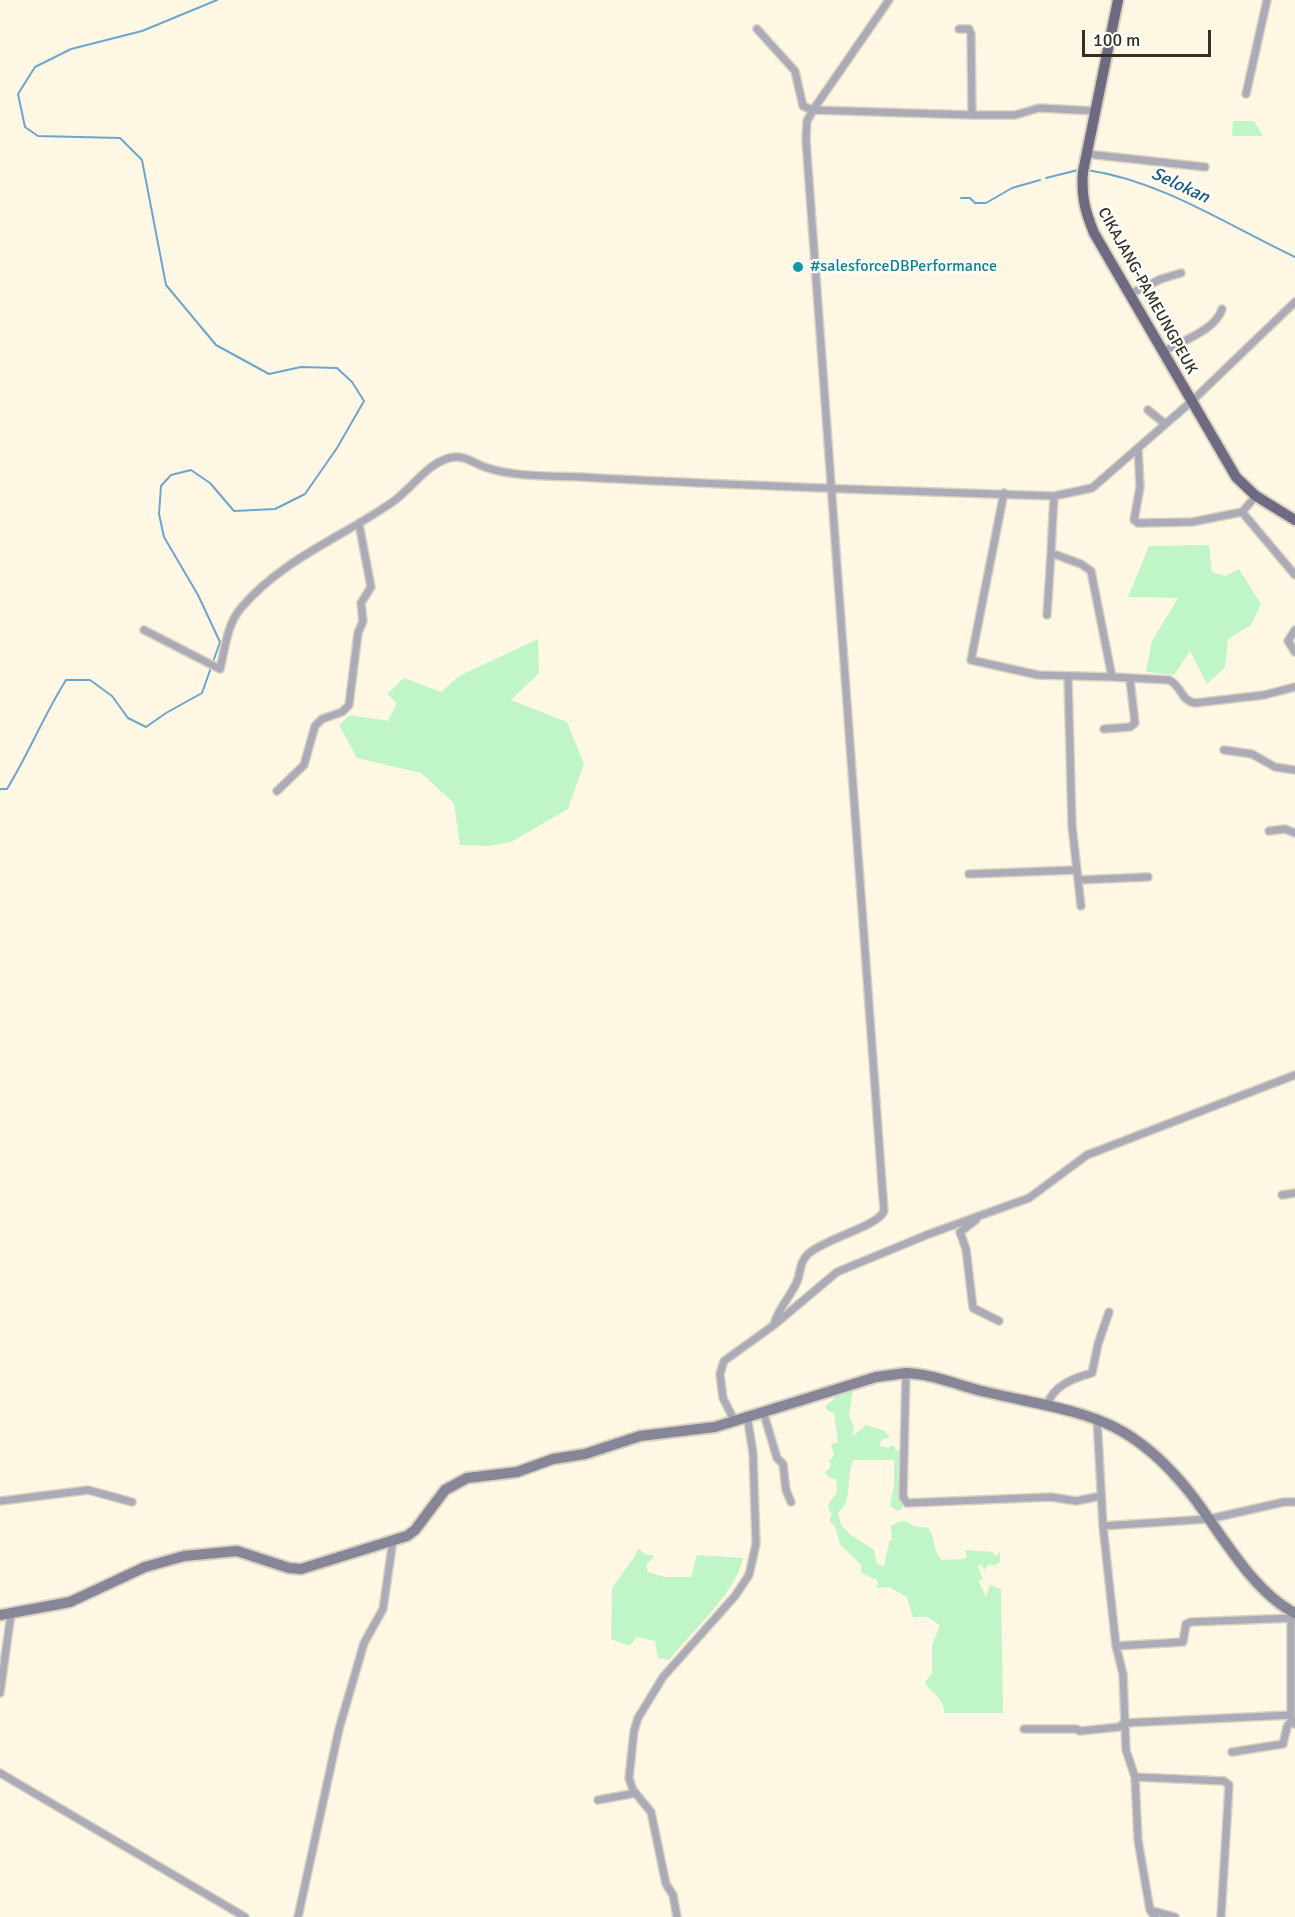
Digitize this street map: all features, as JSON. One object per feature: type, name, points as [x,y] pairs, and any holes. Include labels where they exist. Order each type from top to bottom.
[{"type":"main road","name":"CIKAJANG-PAMEUNGPEUK","points":[[1118,0],[1086,154],[1081,197],[1084,209],[1094,233],[1236,477],[1256,496],[1295,520]]},
{"type":"street","points":[[774,1325],[777,1313],[795,1286],[799,1267],[809,1253],[831,1238],[874,1222],[884,1211],[831,489],[807,121],[889,0]]},
{"type":"street","points":[[1246,94],[1267,0]]},
{"type":"street","points":[[757,29],[795,71],[803,106],[813,110],[972,115],[1015,115],[1039,108],[1095,111]]},
{"type":"street","points":[[958,29],[969,29],[971,34],[972,115]]},
{"type":"street","points":[[1086,154],[1205,167]]},
{"type":"street","points":[[1130,294],[1161,279],[1181,273]]},
{"type":"street","points":[[144,630],[213,668],[220,669],[225,642],[239,609],[300,557],[359,524],[397,499],[435,465],[456,457],[469,458],[478,465],[504,472],[831,489],[1054,495],[1092,488],[1192,401],[1295,302]]},
{"type":"street","points":[[1163,352],[1210,325],[1218,319],[1222,309]]},
{"type":"street","points":[[1148,410],[1164,423]]},
{"type":"street","points":[[1138,448],[1140,487],[1134,520],[1138,523],[1192,522],[1242,512],[1256,496]]},
{"type":"street","points":[[1004,493],[971,660],[1038,675],[1172,681],[1185,699],[1195,703],[1264,695],[1295,687]]},
{"type":"street","points":[[1047,615],[1054,495]]},
{"type":"street","points":[[1242,512],[1295,575]]},
{"type":"street","points":[[278,791],[304,765],[315,726],[322,719],[342,712],[349,705],[358,633],[363,621],[361,603],[371,587],[359,524]]},
{"type":"street","points":[[1051,553],[1091,571],[1112,677]]},
{"type":"street","points":[[1295,630],[1288,641],[1295,652]]},
{"type":"street","points":[[1068,677],[1072,826],[1081,906]]},
{"type":"street","points":[[1104,729],[1130,727],[1135,723],[1130,680]]},
{"type":"street","points":[[1224,750],[1252,753],[1275,766],[1295,770]]},
{"type":"street","points":[[1269,831],[1285,829],[1295,833]]},
{"type":"street","points":[[969,874],[1077,870]]},
{"type":"street","points":[[1078,880],[1148,877]]},
{"type":"street","points":[[734,1420],[723,1398],[721,1366],[724,1360],[774,1325],[837,1272],[1029,1198],[1087,1155],[1295,1075]]},
{"type":"street","points":[[1282,1195],[1295,1193]]},
{"type":"street","points":[[980,1216],[960,1232],[966,1249],[973,1308],[999,1321]]},
{"type":"street","points":[[1047,1405],[1051,1393],[1076,1377],[1092,1373],[1098,1344],[1109,1312]]},
{"type":"street","points":[[906,1372],[903,1497],[907,1503],[1051,1497],[1076,1501],[1101,1496]]},
{"type":"street","points":[[0,1693],[5,1614],[69,1602],[145,1567],[184,1556],[237,1551],[290,1568],[301,1569],[393,1540],[415,1530],[445,1490],[458,1481],[476,1476],[517,1472],[553,1459],[585,1454],[640,1436],[715,1427],[747,1415],[876,1377],[906,1372],[1098,1419],[1132,1435],[1157,1456],[1258,1582],[1294,1616]]},
{"type":"street","points":[[764,1410],[777,1458],[783,1464],[786,1490],[791,1502]]},
{"type":"street","points":[[677,1917],[674,1897],[666,1884],[652,1816],[631,1785],[629,1772],[638,1718],[663,1677],[735,1596],[749,1575],[756,1544],[753,1453],[747,1415]]},
{"type":"street","points":[[1098,1419],[1103,1526],[1116,1646],[1123,1674],[1126,1750],[1135,1777],[1138,1840],[1152,1914],[1175,1917]]},
{"type":"street","points":[[0,1501],[88,1490],[132,1502]]},
{"type":"street","points":[[1103,1526],[1209,1519],[1284,1502],[1295,1502]]},
{"type":"street","points":[[298,1917],[339,1729],[364,1643],[383,1609],[393,1540]]},
{"type":"street","points":[[1116,1646],[1183,1642],[1186,1624],[1191,1622],[1294,1616]]},
{"type":"street","points":[[1233,1752],[1283,1744],[1287,1727],[1292,1720],[1294,1616]]},
{"type":"street","points":[[1024,1729],[1076,1729],[1080,1731],[1119,1727],[1124,1723],[1292,1720]]},
{"type":"street","points":[[0,1773],[245,1917]]},
{"type":"street","points":[[1135,1777],[1224,1781],[1229,1785],[1221,1917]]},
{"type":"street","points":[[598,1800],[636,1793]]},
{"type":"green space","points":[[1233,121],[1254,121],[1263,136],[1232,136]]},
{"type":"green space","points":[[1209,545],[1212,572],[1225,576],[1239,569],[1261,604],[1251,625],[1228,639],[1225,667],[1207,684],[1190,651],[1174,675],[1146,672],[1152,641],[1178,598],[1128,597],[1149,546]]},
{"type":"green space","points":[[538,639],[539,673],[511,700],[567,722],[584,764],[568,809],[511,842],[489,846],[460,845],[454,803],[421,773],[357,758],[339,725],[350,715],[388,721],[397,703],[387,694],[404,678],[441,692],[459,676]]},
{"type":"green space","points":[[854,1385],[849,1415],[854,1427],[853,1436],[866,1425],[885,1431],[890,1437],[881,1440],[880,1446],[888,1448],[893,1445],[897,1451],[903,1451],[903,1505],[902,1509],[897,1511],[890,1506],[894,1484],[894,1460],[853,1460],[846,1502],[838,1512],[841,1525],[851,1535],[874,1550],[877,1564],[884,1566],[889,1542],[892,1539],[891,1526],[901,1521],[928,1528],[942,1560],[964,1559],[967,1557],[965,1550],[993,1552],[995,1556],[1000,1552],[1000,1562],[994,1566],[990,1564],[984,1570],[981,1564],[978,1567],[983,1580],[978,1580],[986,1597],[990,1585],[1001,1589],[1003,1713],[944,1713],[940,1699],[925,1682],[932,1673],[932,1645],[940,1625],[927,1617],[913,1617],[907,1597],[889,1587],[875,1588],[878,1584],[877,1580],[862,1573],[861,1565],[840,1544],[835,1527],[829,1520],[832,1514],[828,1508],[837,1491],[836,1479],[830,1478],[825,1473],[831,1466],[829,1461],[834,1455],[831,1444],[838,1442],[834,1413],[828,1411],[825,1406],[834,1399],[836,1392]]},
{"type":"green space","points":[[638,1548],[645,1554],[655,1556],[646,1565],[648,1572],[664,1577],[691,1577],[697,1555],[743,1558],[732,1585],[723,1598],[669,1660],[658,1658],[655,1641],[637,1637],[629,1646],[611,1639],[612,1588],[635,1556]]},
{"type":"waterway","points":[[0,789],[7,789],[66,680],[90,680],[112,696],[128,718],[146,727],[202,693],[220,642],[198,595],[164,537],[159,514],[161,486],[171,475],[191,470],[210,483],[234,511],[275,509],[305,494],[337,448],[364,401],[352,382],[337,368],[301,367],[269,374],[216,345],[166,285],[142,160],[120,138],[38,136],[25,127],[18,94],[35,67],[71,49],[142,31],[217,0]]},
{"type":"waterway","name":"Selokan","points":[[1046,178],[1078,170]]},
{"type":"waterway","name":"Selokan","points":[[1087,170],[1115,176],[1168,194],[1295,257]]},
{"type":"waterway","name":"Selokan","points":[[961,198],[970,198],[975,203],[986,203],[1012,188],[1040,180]]},
{"type":"place","name":"#salesforceDBPerformance","points":[[798,267]]}]
